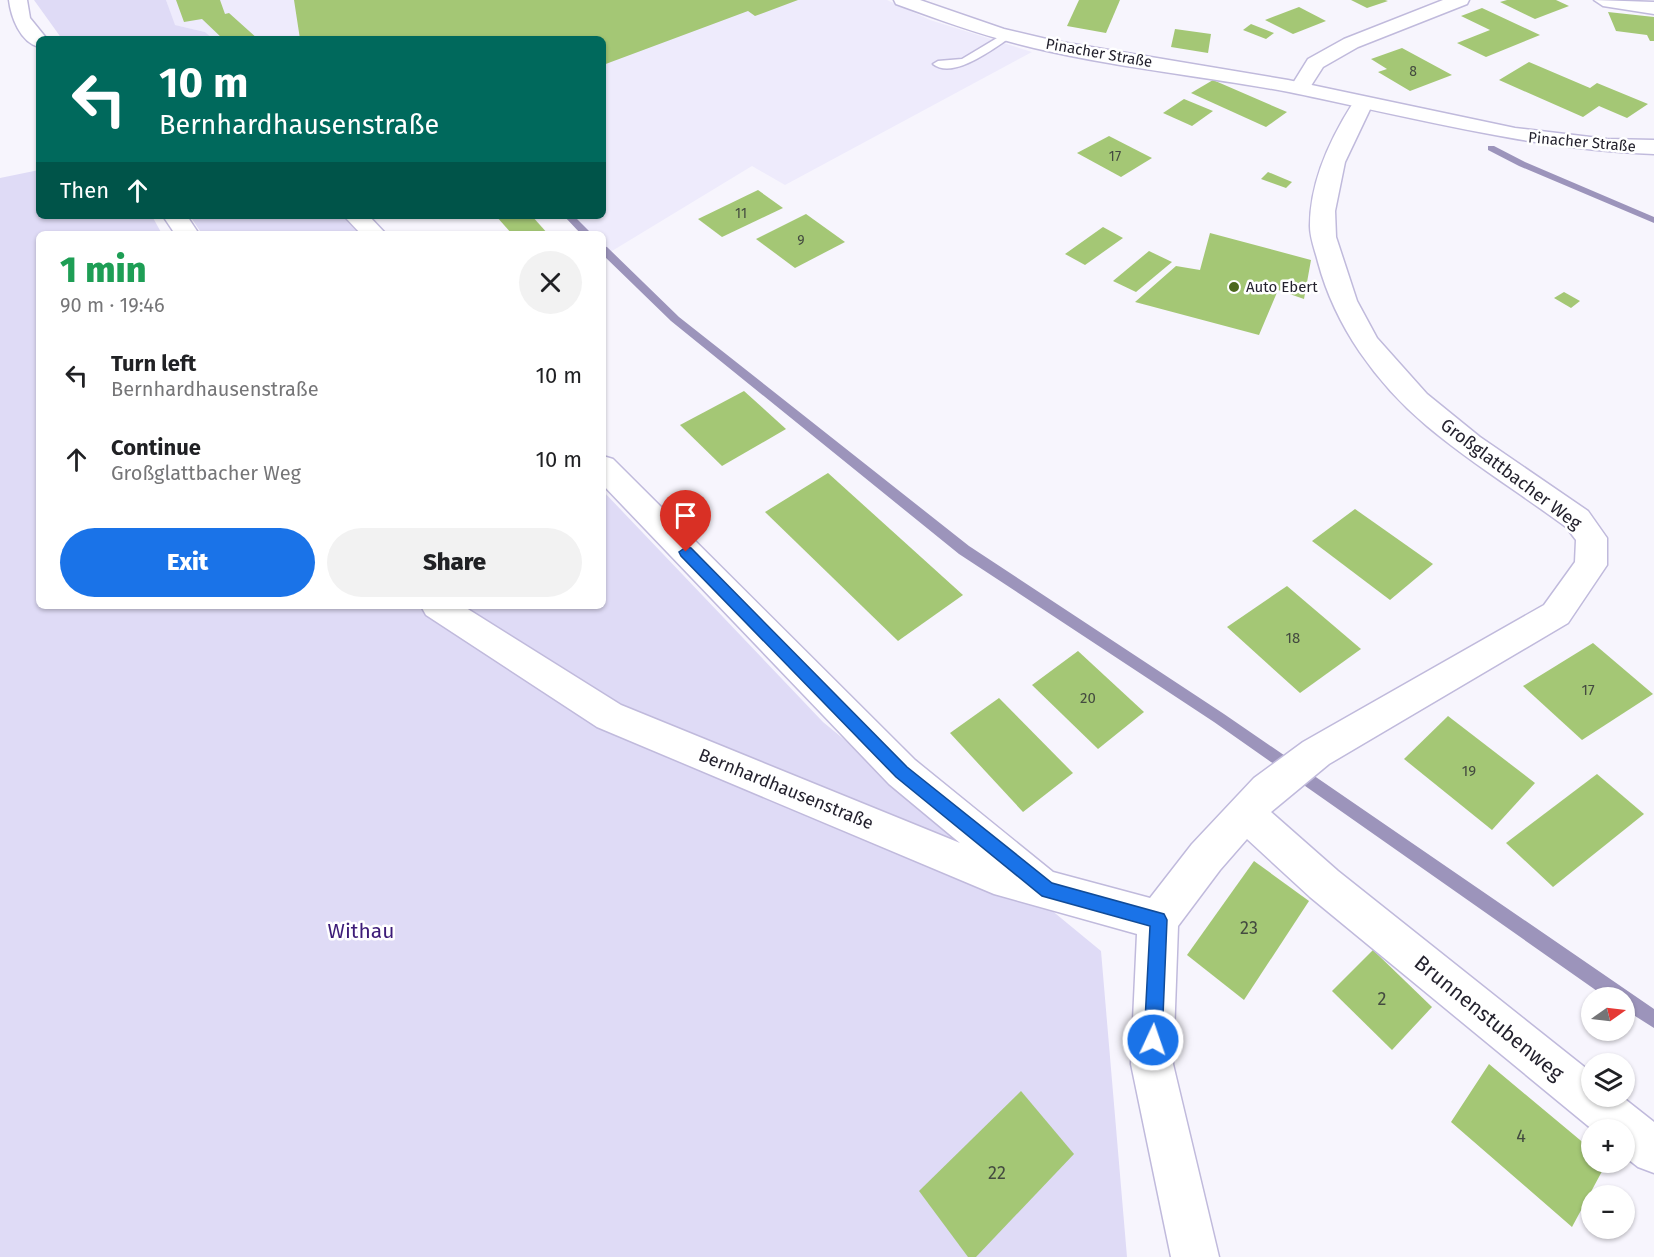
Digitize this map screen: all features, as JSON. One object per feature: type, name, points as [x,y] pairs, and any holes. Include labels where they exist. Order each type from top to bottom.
[{"type":"street","points":[[18,0],[21,19],[36,37]]},
{"type":"street","name":"Pinacher Straße","points":[[903,0],[1007,35],[1054,47],[1300,88],[1363,104],[1537,140],[1615,147],[1654,147]]},
{"type":"street","points":[[1300,88],[1315,63],[1342,48],[1460,0]]},
{"type":"street","points":[[1604,0],[1654,8]]},
{"type":"street","name":"Großglattbacher Weg","points":[[1158,920],[1206,857],[1257,803],[1316,753],[1556,614],[1591,565],[1592,538],[1577,519],[1527,492],[1436,418],[1384,368],[1356,326],[1335,285],[1322,228],[1326,190],[1335,157],[1349,125],[1363,104]]},
{"type":"street","points":[[359,219],[371,231]]},
{"type":"street","points":[[606,470],[902,772],[1048,890]]},
{"type":"street","name":"Bernhardhausenstraße","points":[[442,609],[609,716],[994,875],[1158,920]]},
{"type":"street","name":"Brunnenstubenweg","points":[[1257,803],[1324,884],[1654,1151]]},
{"type":"street","points":[[1158,920],[1152,1064],[1195,1257]]},
{"type":"lane","points":[[938,64],[965,62],[1007,35]]},
{"type":"shaded area","points":[[166,0],[887,0],[930,20],[1032,52],[785,185],[752,166],[607,254],[606,231],[581,231],[567,219],[606,219],[606,36],[210,36],[205,32],[174,25]]},
{"type":"green space","points":[[34,0],[166,0],[175,25],[205,32],[210,36],[60,36]]},
{"type":"green space","name":"Withau","points":[[36,171],[36,219],[154,219],[160,231],[36,231],[36,609],[606,609],[606,494],[823,722],[1101,951],[1127,1257],[0,1257],[0,178]]},
{"type":"green space","points":[[192,219],[345,219],[356,231],[200,231]]},
{"type":"building","points":[[176,0],[220,0],[225,14],[229,13],[255,36],[220,36],[202,19],[184,22]]},
{"type":"building","points":[[294,0],[798,0],[755,16],[748,11],[606,64],[606,36],[300,36]]},
{"type":"building","points":[[1079,0],[1120,0],[1106,33],[1067,26]]},
{"type":"building","points":[[1351,0],[1385,0],[1388,1],[1367,8]]},
{"type":"building","points":[[1556,0],[1569,6],[1535,19],[1500,2]]},
{"type":"building","points":[[1299,7],[1326,21],[1293,34],[1265,20]]},
{"type":"building","points":[[1482,8],[1540,35],[1486,57],[1457,43],[1490,30],[1461,16]]},
{"type":"building","points":[[1608,12],[1654,17],[1654,41],[1650,41],[1647,35],[1616,31]]},
{"type":"building","points":[[1251,24],[1274,33],[1266,39],[1243,30]]},
{"type":"building","points":[[1175,29],[1211,34],[1208,53],[1171,47]]},
{"type":"building","points":[[1402,48],[1452,75],[1410,91],[1378,72],[1387,69],[1371,59]]},
{"type":"building","points":[[1529,62],[1590,88],[1597,83],[1648,104],[1627,118],[1599,106],[1583,117],[1499,80]]},
{"type":"building","points":[[1213,80],[1287,112],[1266,127],[1191,93]]},
{"type":"building","points":[[1184,99],[1213,111],[1192,126],[1163,113]]},
{"type":"building","points":[[1109,136],[1152,158],[1121,177],[1077,153]]},
{"type":"building","points":[[1268,172],[1292,182],[1286,188],[1261,179]]},
{"type":"building","points":[[758,190],[783,208],[722,237],[698,219]]},
{"type":"building","points":[[806,214],[845,242],[795,268],[756,239]]},
{"type":"building","points":[[499,219],[535,219],[545,231],[509,231]]},
{"type":"building","points":[[1103,227],[1123,238],[1085,265],[1065,254]]},
{"type":"building","points":[[1210,233],[1311,260],[1304,299],[1278,290],[1259,335],[1135,302],[1176,266],[1200,270]]},
{"type":"building","points":[[1149,251],[1172,262],[1136,292],[1113,281]]},
{"type":"building","points":[[1564,292],[1580,301],[1571,308],[1554,298]]},
{"type":"building","points":[[744,391],[786,429],[722,466],[680,425]]},
{"type":"building","points":[[828,473],[963,595],[898,641],[765,512]]},
{"type":"building","points":[[1355,509],[1433,564],[1390,600],[1312,541]]},
{"type":"building","points":[[1287,586],[1361,649],[1300,693],[1227,627]]},
{"type":"building","points":[[1593,643],[1653,694],[1582,740],[1523,686]]},
{"type":"building","points":[[1078,651],[1144,712],[1098,749],[1032,685]]},
{"type":"building","points":[[999,698],[1073,773],[1023,812],[950,733]]},
{"type":"building","points":[[1448,716],[1535,783],[1492,830],[1404,759]]},
{"type":"building","points":[[1597,774],[1644,814],[1553,887],[1506,843]]},
{"type":"building","points":[[1254,861],[1309,901],[1244,1000],[1187,955]]},
{"type":"building","points":[[1373,950],[1432,1007],[1392,1050],[1332,991]]},
{"type":"building","points":[[1489,1064],[1581,1141],[1581,1173],[1601,1173],[1595,1185],[1581,1185],[1581,1210],[1572,1227],[1451,1122]]},
{"type":"building","points":[[1021,1091],[1074,1154],[976,1257],[968,1257],[919,1191]]},
{"type":"waterway","points":[[1491,148],[1522,164],[1654,220]]},
{"type":"waterway","points":[[572,219],[584,231]]},
{"type":"waterway","points":[[606,252],[675,319],[964,550],[1219,718],[1606,987]]},
{"type":"waterway","points":[[1635,1006],[1654,1019]]},
{"type":"place","name":"Auto Ebert","points":[[1234,287]]},
{"type":"route","points":[[686,552],[902,772],[1048,890],[1158,920],[1153,1040]]}]
